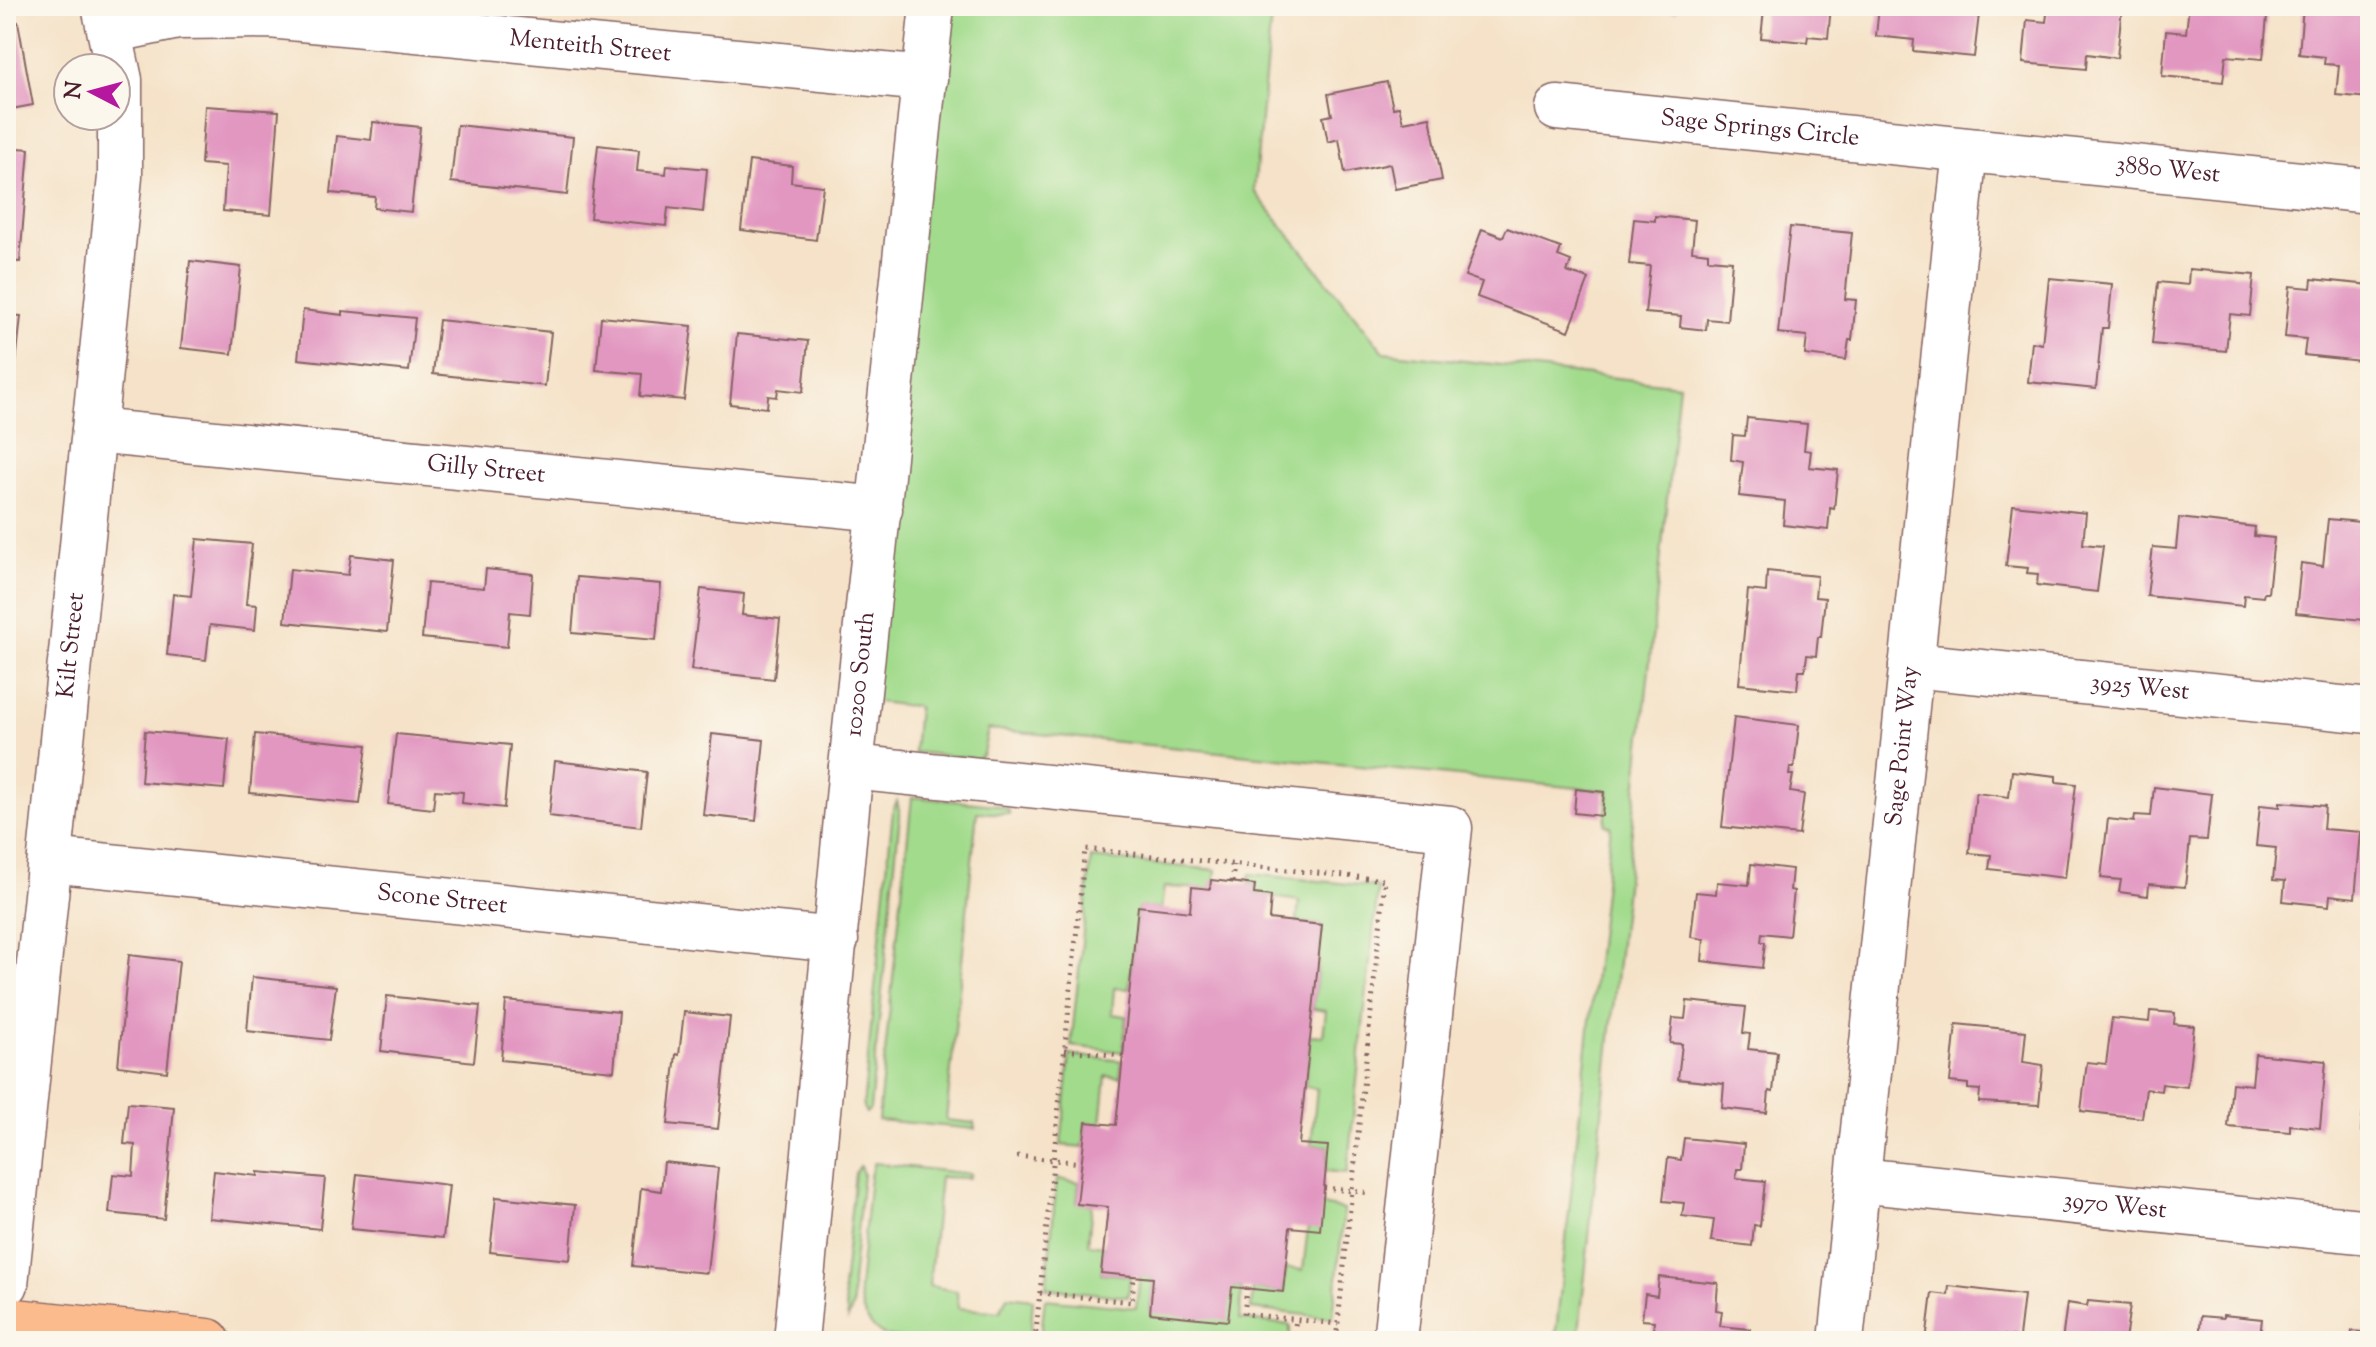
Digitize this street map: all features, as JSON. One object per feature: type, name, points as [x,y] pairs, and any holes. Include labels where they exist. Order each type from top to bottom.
[{"type":"main road","points":[[6,1320],[208,1341]]},
{"type":"street","name":"10200 South","points":[[796,1341],[851,767],[932,6]]},
{"type":"street","name":"Menteith Street","points":[[107,18],[270,16],[925,79]]},
{"type":"street","name":"Kilt Street","points":[[6,1284],[120,177],[120,80],[107,18]]},
{"type":"street","name":"Sage Springs Circle","points":[[1557,108],[1965,150]]},
{"type":"street","name":"3880 West","points":[[1965,150],[2370,191]]},
{"type":"street","name":"Sage Point Way","points":[[1841,1341],[1965,150]]},
{"type":"street","name":"Gilly Street","points":[[94,431],[880,509]]},
{"type":"street","name":"3925 West","points":[[1911,665],[2370,711]]},
{"type":"street","points":[[851,767],[1450,828],[1395,1341]]},
{"type":"street","name":"Scone Street","points":[[50,860],[836,940]]},
{"type":"street","name":"3970 West","points":[[1858,1180],[2370,1232]]},
{"type":"path","points":[[1035,1341],[1085,849],[1385,880],[1336,1341]]},
{"type":"path","points":[[1232,882],[1234,865]]},
{"type":"path","points":[[1065,1050],[1122,1056]]},
{"type":"path","points":[[1017,1156],[1081,1163]]},
{"type":"path","points":[[1324,1188],[1376,1194]]},
{"type":"path","points":[[1040,1293],[1132,1302],[1134,1276]]},
{"type":"path","points":[[1247,1288],[1244,1314],[1338,1324]]},
{"type":"path","points":[[1293,1341],[1296,1319]]},
{"type":"green space","points":[[946,6],[1272,6],[1254,191],[1384,352],[1679,385],[1578,1341],[1555,1341],[1611,826],[1605,825],[1608,791],[988,729],[983,754],[978,759],[914,752],[918,707],[869,701]]},
{"type":"green space","points":[[912,797],[996,805],[1009,810],[1009,814],[977,812],[946,1120],[974,1123],[975,1129],[878,1120]]},
{"type":"green space","points":[[897,801],[900,814],[870,1109],[866,1113],[863,1107],[893,810]]},
{"type":"green space","points":[[1091,858],[1216,870],[1210,889],[1164,887],[1161,909],[1138,907],[1129,989],[1114,988],[1112,1014],[1126,1016],[1123,1052],[1071,1046]]},
{"type":"green space","points":[[1250,874],[1378,887],[1347,1173],[1326,1171],[1328,1146],[1311,1145],[1317,1089],[1305,1086],[1310,1035],[1323,1036],[1326,1011],[1313,1009],[1322,925],[1297,922],[1299,901],[1254,894],[1255,885],[1249,884]]},
{"type":"green space","points":[[1070,1055],[1122,1061],[1120,1077],[1106,1076],[1101,1124],[1086,1122],[1083,1147],[1061,1145]]},
{"type":"green space","points":[[874,1163],[971,1174],[969,1178],[940,1177],[929,1286],[957,1291],[958,1308],[1000,1312],[1007,1296],[1033,1299],[1030,1341],[908,1340],[880,1333],[871,1324],[862,1308],[859,1290],[870,1176]]},
{"type":"green space","points":[[860,1166],[863,1174],[852,1283],[853,1305],[848,1319],[843,1289],[855,1173]]},
{"type":"green space","points":[[1057,1179],[1079,1182],[1077,1203],[1092,1205],[1088,1244],[1104,1246],[1101,1273],[1130,1276],[1128,1297],[1046,1288]]},
{"type":"green space","points":[[1322,1205],[1344,1210],[1333,1318],[1251,1309],[1253,1289],[1283,1292],[1286,1268],[1303,1270],[1308,1228]]},
{"type":"green space","points":[[1140,1276],[1153,1278],[1150,1313],[1232,1287],[1242,1288],[1240,1319],[1290,1325],[1290,1341],[1040,1341],[1045,1299],[1136,1308]]},
{"type":"building","points":[[1677,6],[1677,12],[1637,8]]},
{"type":"building","points":[[1756,6],[1831,6],[1828,38],[1808,36],[1807,42],[1761,38],[1764,9]]},
{"type":"building","points":[[1879,6],[1960,6],[1960,12],[1979,14],[1974,57],[1913,51],[1914,40],[1876,36]]},
{"type":"building","points":[[2048,6],[2122,6],[2117,58],[2087,54],[2086,69],[2023,63],[2027,20],[2046,22]]},
{"type":"building","points":[[2189,6],[2268,6],[2263,59],[2226,56],[2223,82],[2162,76],[2166,31],[2186,33]]},
{"type":"building","points":[[2303,6],[2370,6],[2370,98],[2336,95],[2339,65],[2324,64],[2325,57],[2299,54]]},
{"type":"building","points":[[18,22],[33,105],[6,110],[6,24]]},
{"type":"building","points":[[1387,82],[1393,108],[1399,107],[1403,122],[1430,117],[1442,180],[1395,189],[1390,164],[1345,173],[1339,139],[1328,142],[1323,117],[1332,115],[1328,94]]},
{"type":"building","points":[[205,106],[279,111],[271,215],[223,211],[226,166],[201,164]]},
{"type":"building","points":[[373,122],[420,127],[411,212],[374,208],[375,197],[331,193],[337,136],[371,140]]},
{"type":"building","points":[[457,125],[573,137],[567,195],[451,182]]},
{"type":"building","points":[[598,145],[639,150],[637,171],[666,174],[667,165],[707,169],[703,212],[668,208],[666,226],[590,218]]},
{"type":"building","points":[[6,147],[29,149],[20,262],[6,261]]},
{"type":"building","points":[[749,161],[792,166],[791,182],[823,186],[816,240],[741,230]]},
{"type":"building","points":[[1655,216],[1695,220],[1692,251],[1708,253],[1708,259],[1732,261],[1727,321],[1707,319],[1706,330],[1680,327],[1681,316],[1645,313],[1650,266],[1629,264],[1634,219],[1655,221]]},
{"type":"building","points":[[1790,227],[1852,233],[1845,299],[1856,300],[1852,340],[1849,340],[1846,360],[1805,355],[1807,336],[1778,333]]},
{"type":"building","points":[[1507,228],[1561,248],[1558,256],[1571,261],[1567,272],[1589,279],[1569,331],[1477,297],[1482,282],[1465,276],[1482,229],[1503,237]]},
{"type":"building","points":[[190,261],[241,267],[232,354],[181,348]]},
{"type":"building","points":[[2189,269],[2254,275],[2250,316],[2230,314],[2226,351],[2152,344],[2158,282],[2188,285]]},
{"type":"building","points":[[2049,278],[2112,284],[2108,328],[2102,328],[2096,389],[2028,382],[2032,342],[2042,344]]},
{"type":"building","points":[[2312,279],[2370,285],[2370,362],[2304,355],[2306,339],[2285,337],[2290,286],[2311,288]]},
{"type":"building","points":[[303,310],[415,318],[409,371],[298,359]]},
{"type":"building","points":[[6,315],[21,316],[12,401],[6,400]]},
{"type":"building","points":[[601,317],[692,326],[684,400],[640,396],[642,374],[596,370]]},
{"type":"building","points":[[439,320],[551,332],[545,386],[433,374]]},
{"type":"building","points":[[737,334],[808,341],[803,392],[778,389],[777,397],[768,396],[767,408],[730,404]]},
{"type":"building","points":[[1747,418],[1807,424],[1804,450],[1811,451],[1809,467],[1838,470],[1834,509],[1830,508],[1828,530],[1783,525],[1785,501],[1739,496],[1743,462],[1731,460],[1733,435],[1745,436]]},
{"type":"building","points":[[2013,505],[2086,513],[2083,544],[2103,546],[2097,592],[2037,585],[2038,574],[2027,573],[2028,568],[2006,566]]},
{"type":"building","points":[[2179,518],[2255,527],[2254,536],[2274,538],[2268,593],[2264,593],[2263,597],[2244,595],[2243,606],[2147,596],[2153,547],[2176,549]]},
{"type":"building","points":[[2328,519],[2360,522],[2359,530],[2370,531],[2370,595],[2366,595],[2363,620],[2296,613],[2301,563],[2323,566]]},
{"type":"building","points":[[197,539],[252,544],[246,604],[257,605],[255,630],[210,625],[206,660],[167,655],[173,594],[191,596]]},
{"type":"building","points":[[351,555],[394,560],[387,632],[285,622],[290,569],[348,575]]},
{"type":"building","points":[[486,569],[533,574],[530,614],[510,612],[507,647],[422,638],[427,583],[484,588]]},
{"type":"building","points":[[1767,571],[1817,576],[1815,597],[1825,598],[1816,656],[1807,655],[1805,670],[1799,670],[1797,690],[1739,684],[1748,590],[1766,592]]},
{"type":"building","points":[[577,577],[661,584],[656,640],[572,633]]},
{"type":"building","points":[[701,589],[744,594],[742,615],[780,619],[774,679],[691,670]]},
{"type":"building","points":[[1734,717],[1799,725],[1794,768],[1790,768],[1789,775],[1793,775],[1790,792],[1804,794],[1799,835],[1722,827]]},
{"type":"building","points":[[145,731],[229,739],[224,789],[141,782]]},
{"type":"building","points":[[255,734],[367,745],[360,804],[250,793]]},
{"type":"building","points":[[396,734],[510,745],[504,808],[462,803],[463,792],[435,790],[433,809],[388,804]]},
{"type":"building","points":[[712,734],[764,740],[756,821],[703,815]]},
{"type":"building","points":[[555,761],[647,772],[641,827],[549,816]]},
{"type":"building","points":[[2012,771],[2056,776],[2056,782],[2076,784],[2065,878],[1989,869],[1991,855],[1969,853],[1976,793],[2009,797]]},
{"type":"building","points":[[2154,787],[2212,794],[2207,840],[2190,839],[2185,887],[2149,884],[2148,896],[2119,892],[2121,880],[2101,878],[2108,819],[2134,822],[2135,815],[2151,816]]},
{"type":"building","points":[[1576,789],[1604,792],[1602,816],[1574,813]]},
{"type":"building","points":[[2280,802],[2325,806],[2323,829],[2361,832],[2355,898],[2330,895],[2329,906],[2283,901],[2285,881],[2273,880],[2276,848],[2256,846],[2260,805],[2280,807]]},
{"type":"building","points":[[1751,864],[1792,869],[1790,890],[1794,891],[1789,936],[1762,933],[1761,942],[1765,942],[1762,968],[1702,961],[1704,939],[1691,937],[1696,892],[1716,894],[1717,882],[1749,885]]},
{"type":"building","points":[[1211,880],[1255,885],[1254,894],[1271,896],[1269,919],[1322,925],[1299,1144],[1328,1146],[1320,1230],[1290,1227],[1283,1292],[1232,1287],[1228,1321],[1150,1313],[1153,1278],[1101,1273],[1108,1207],[1077,1204],[1086,1122],[1116,1125],[1138,906],[1190,912],[1192,887],[1210,889]]},
{"type":"building","points":[[129,955],[179,961],[167,1072],[118,1066]]},
{"type":"building","points":[[252,977],[336,986],[329,1040],[247,1031]]},
{"type":"building","points":[[387,996],[480,1006],[474,1062],[381,1051]]},
{"type":"building","points":[[506,1001],[619,1012],[614,1071],[501,1060]]},
{"type":"building","points":[[1687,1001],[1746,1007],[1743,1033],[1750,1034],[1748,1049],[1777,1052],[1773,1092],[1769,1091],[1767,1113],[1722,1108],[1724,1084],[1678,1079],[1682,1044],[1670,1043],[1673,1018],[1685,1019]]},
{"type":"building","points":[[2150,1011],[2175,1013],[2174,1024],[2194,1026],[2187,1087],[2162,1084],[2161,1091],[2146,1089],[2142,1118],[2081,1111],[2087,1062],[2106,1064],[2112,1018],[2149,1022]]},
{"type":"building","points":[[684,1012],[730,1017],[718,1129],[668,1124]]},
{"type":"building","points":[[1956,1024],[2026,1031],[2023,1062],[2043,1065],[2039,1105],[1979,1102],[1980,1090],[1968,1089],[1968,1084],[1950,1082]]},
{"type":"building","points":[[2255,1054],[2326,1061],[2320,1128],[2290,1125],[2290,1132],[2228,1127],[2232,1083],[2252,1085]]},
{"type":"building","points":[[2370,1063],[2370,1132],[2361,1131]]},
{"type":"building","points":[[128,1103],[174,1107],[164,1219],[109,1213],[113,1174],[133,1176],[135,1145],[124,1144]]},
{"type":"building","points":[[1684,1138],[1744,1144],[1742,1169],[1737,1169],[1736,1178],[1765,1181],[1760,1226],[1754,1225],[1752,1246],[1711,1241],[1714,1220],[1682,1216],[1684,1203],[1663,1201],[1668,1158],[1681,1160]]},
{"type":"building","points":[[664,1162],[718,1168],[707,1273],[633,1266],[641,1188],[661,1191]]},
{"type":"building","points":[[214,1171],[325,1178],[320,1229],[209,1218]]},
{"type":"building","points":[[357,1174],[449,1185],[443,1238],[351,1229]]},
{"type":"building","points":[[496,1197],[575,1205],[570,1260],[490,1252]]},
{"type":"building","points":[[1659,1277],[1718,1283],[1716,1310],[1722,1311],[1720,1326],[1750,1329],[1748,1341],[1652,1341],[1654,1321],[1642,1320],[1645,1294],[1657,1296]]},
{"type":"building","points":[[1949,1286],[2024,1295],[2019,1337],[2001,1335],[2001,1341],[1926,1341],[1932,1293],[1948,1295]]},
{"type":"building","points":[[2088,1301],[2130,1305],[2125,1341],[2062,1341],[2067,1303],[2087,1306]]},
{"type":"building","points":[[2223,1315],[2262,1319],[2260,1337],[2269,1338],[2270,1334],[2313,1341],[2199,1341],[2201,1316],[2223,1318]]},
{"type":"building","points":[[2352,1331],[2370,1333],[2370,1341],[2351,1341]]}]
